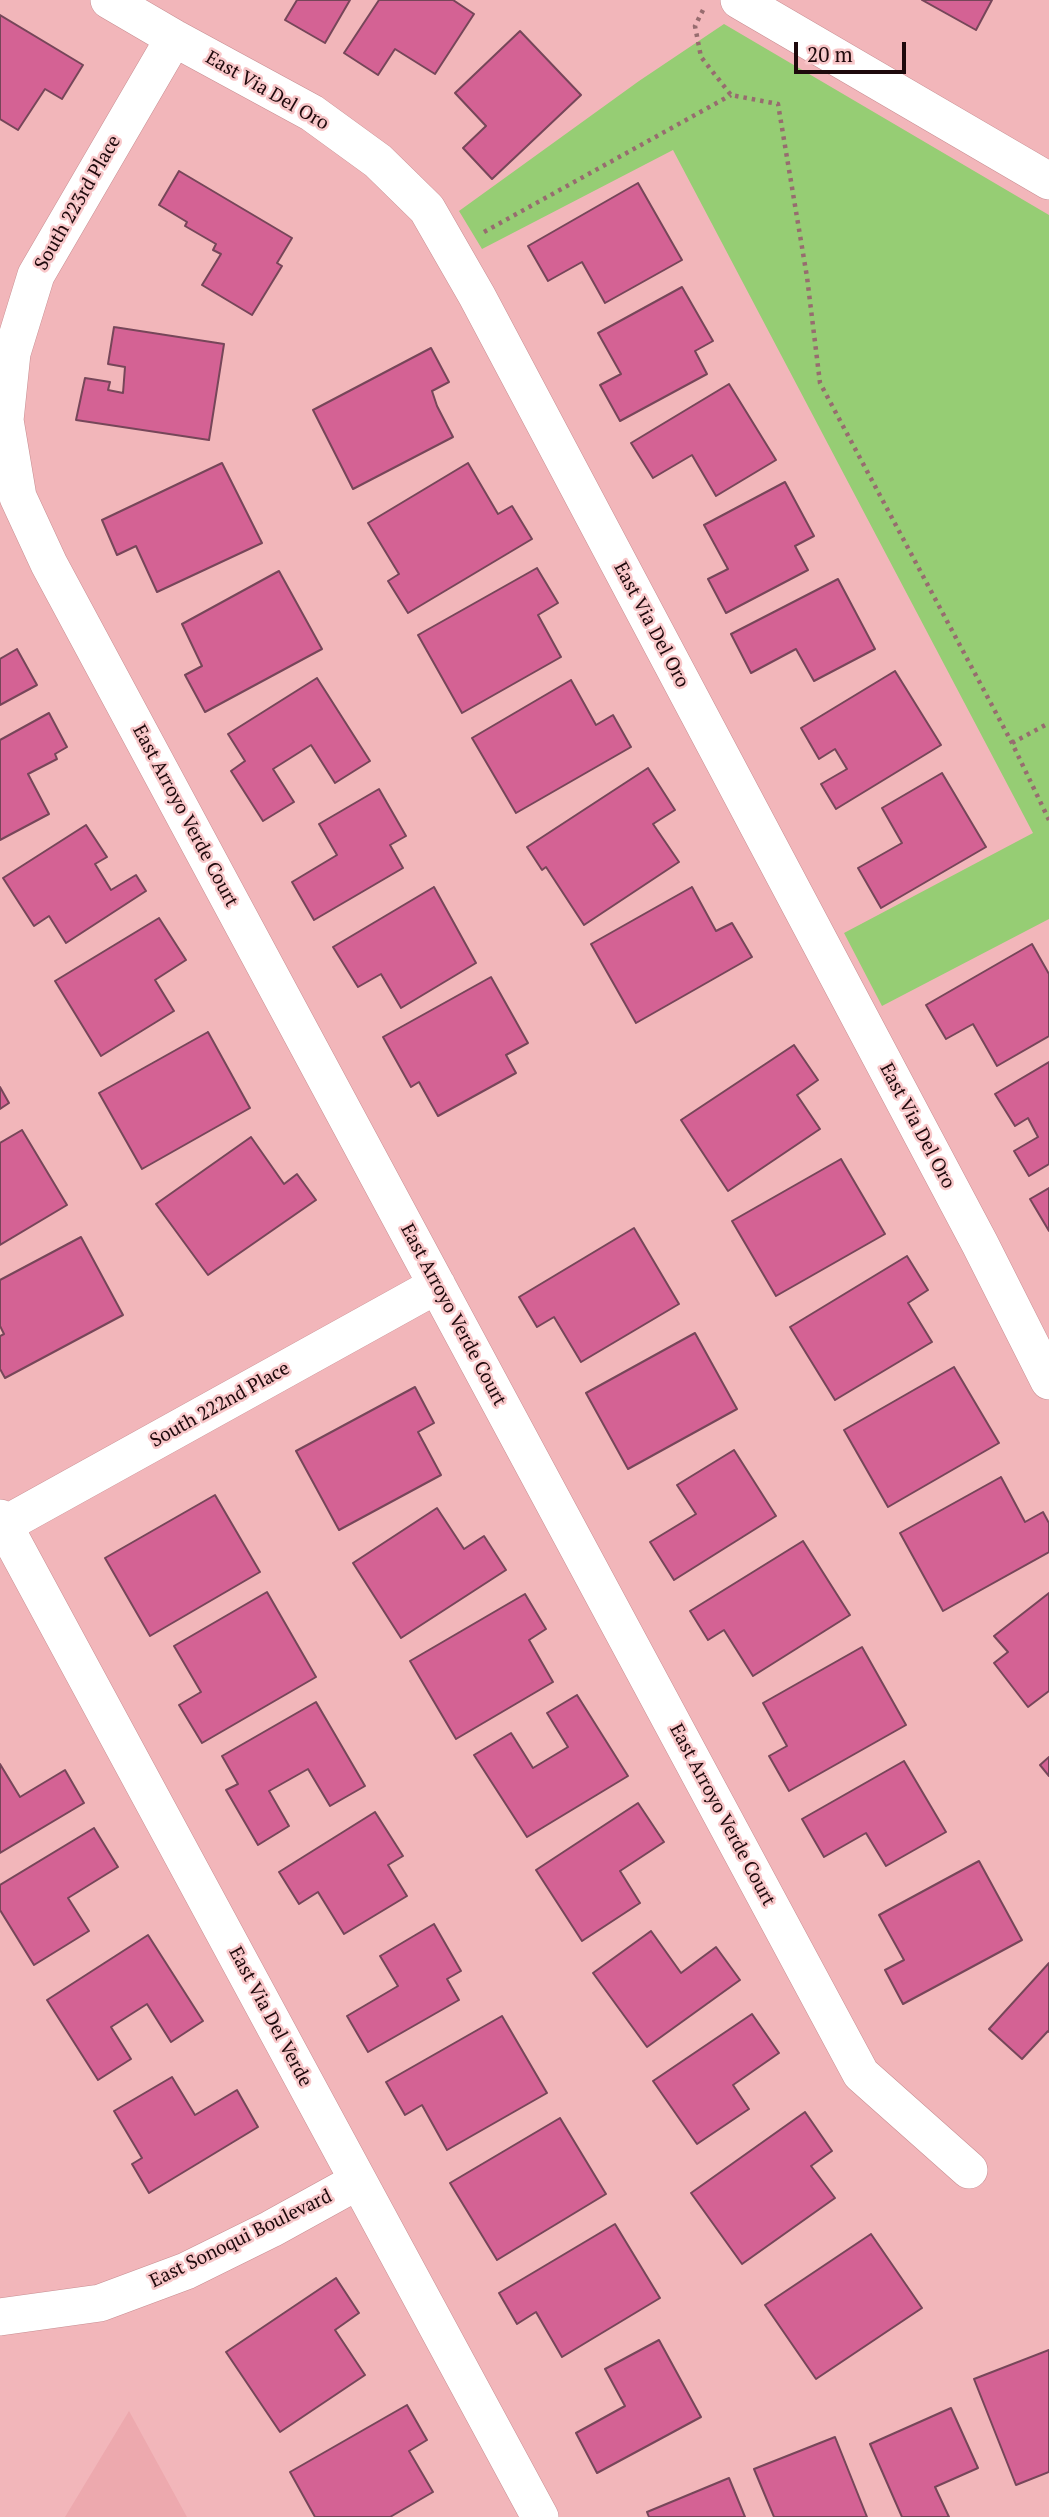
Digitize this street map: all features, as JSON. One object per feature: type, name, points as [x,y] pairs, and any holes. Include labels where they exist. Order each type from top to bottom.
[{"type":"street","name":"East Via Del Oro","points":[[109,0],[312,113],[378,161],[426,209],[477,296],[934,1158],[1049,1381]]},
{"type":"street","points":[[751,3],[1049,181]]},
{"type":"street","name":"South 223rd Place","points":[[5,420],[12,353],[36,275],[174,38]]},
{"type":"street","name":"East Arroyo Verde Court","points":[[5,420],[18,497],[50,564],[861,2074],[969,2170]]},
{"type":"street","name":"South 222nd Place","points":[[2,1522],[437,1285]]},
{"type":"street","name":"East Via Del Verde","points":[[2,1522],[540,2517]]},
{"type":"street","name":"East Sonoqui Boulevard","points":[[0,2317],[100,2303],[173,2276],[271,2229],[358,2181]]},
{"type":"path","points":[[708,0],[695,26],[701,57],[731,95]]},
{"type":"path","points":[[450,251],[731,95],[778,104],[807,276],[820,383],[1012,743],[1049,820]]},
{"type":"path","points":[[1012,743],[1049,723]]},
{"type":"shaded area","points":[[129,2411],[187,2517],[65,2517]]},
{"type":"green space","points":[[724,24],[1049,215],[1049,919],[882,1006],[844,933],[1033,833],[673,150],[482,249],[459,211],[639,81]]},
{"type":"building","points":[[297,0],[350,0],[325,43],[285,20]]},
{"type":"building","points":[[379,0],[453,0],[474,14],[435,74],[395,49],[378,75],[344,53]]},
{"type":"building","points":[[922,0],[992,0],[976,30]]},
{"type":"building","points":[[0,15],[83,65],[62,99],[45,89],[18,130],[0,119]]},
{"type":"building","points":[[520,31],[581,95],[492,179],[463,148],[486,126],[455,93]]},
{"type":"building","points":[[179,171],[292,238],[277,263],[282,266],[252,315],[202,285],[221,254],[213,250],[216,244],[185,226],[187,222],[159,205]]},
{"type":"building","points":[[638,183],[682,260],[605,303],[582,262],[548,281],[528,246]]},
{"type":"building","points":[[682,287],[713,341],[695,351],[707,374],[620,421],[600,385],[621,374],[598,333]]},
{"type":"building","points":[[114,327],[224,344],[209,440],[76,420],[85,378],[110,382],[108,390],[123,393],[125,367],[108,364]]},
{"type":"building","points":[[431,348],[449,382],[432,391],[453,437],[353,489],[313,410]]},
{"type":"building","points":[[729,384],[776,460],[716,496],[692,455],[653,478],[631,443]]},
{"type":"building","points":[[222,463],[262,543],[157,592],[136,546],[117,555],[102,520]]},
{"type":"building","points":[[468,463],[498,514],[512,506],[532,539],[408,613],[388,581],[399,574],[368,523]]},
{"type":"building","points":[[785,482],[814,536],[795,546],[808,570],[726,613],[708,579],[728,569],[704,525]]},
{"type":"building","points":[[537,568],[558,603],[538,615],[561,657],[462,713],[418,635]]},
{"type":"building","points":[[279,571],[322,649],[205,712],[185,675],[202,666],[182,624]]},
{"type":"building","points":[[838,579],[875,649],[814,681],[796,649],[751,673],[731,634]]},
{"type":"building","points":[[17,649],[37,685],[0,705],[0,659]]},
{"type":"building","points":[[895,671],[941,745],[836,809],[821,784],[847,769],[835,749],[819,759],[801,728]]},
{"type":"building","points":[[317,678],[370,761],[335,783],[311,745],[273,769],[294,802],[263,821],[231,771],[245,761],[228,734]]},
{"type":"building","points":[[571,680],[596,725],[613,715],[631,747],[516,813],[472,738]]},
{"type":"building","points":[[49,713],[67,747],[55,754],[57,759],[28,774],[49,814],[0,840],[0,740]]},
{"type":"building","points":[[648,768],[675,810],[653,824],[679,862],[584,925],[546,867],[542,870],[527,847]]},
{"type":"building","points":[[942,773],[986,847],[881,908],[858,868],[902,843],[882,808]]},
{"type":"building","points":[[379,789],[406,836],[390,845],[403,868],[314,920],[292,882],[337,855],[319,824]]},
{"type":"building","points":[[86,825],[107,857],[95,864],[111,890],[136,875],[146,891],[66,943],[49,916],[34,926],[3,878]]},
{"type":"building","points":[[434,887],[476,963],[401,1008],[381,974],[358,987],[333,947]]},
{"type":"building","points":[[692,887],[716,931],[732,923],[752,957],[636,1023],[591,944]]},
{"type":"building","points":[[159,918],[186,960],[155,980],[174,1011],[101,1056],[55,981]]},
{"type":"building","points":[[1032,944],[1049,974],[1049,1036],[997,1066],[973,1024],[946,1039],[926,1005]]},
{"type":"building","points":[[491,977],[528,1043],[506,1055],[516,1073],[438,1116],[419,1082],[411,1087],[383,1037]]},
{"type":"building","points":[[208,1032],[250,1108],[142,1169],[99,1093]]},
{"type":"building","points":[[794,1045],[818,1080],[797,1095],[820,1129],[728,1191],[681,1120]]},
{"type":"building","points":[[1049,1062],[1049,1164],[1029,1176],[1014,1151],[1038,1137],[1028,1118],[1015,1126],[995,1094]]},
{"type":"building","points":[[0,1087],[9,1103],[0,1109]]},
{"type":"building","points":[[22,1130],[67,1205],[0,1245],[0,1143]]},
{"type":"building","points":[[251,1137],[284,1184],[297,1174],[316,1200],[208,1275],[156,1204]]},
{"type":"building","points":[[841,1159],[885,1234],[776,1296],[732,1221]]},
{"type":"building","points":[[1049,1188],[1049,1231],[1030,1199]]},
{"type":"building","points":[[634,1228],[679,1304],[581,1362],[554,1317],[537,1327],[519,1297]]},
{"type":"building","points":[[81,1237],[123,1315],[5,1378],[0,1369],[0,1336],[4,1334],[0,1326],[0,1280]]},
{"type":"building","points":[[907,1256],[928,1290],[908,1303],[932,1342],[835,1400],[790,1327]]},
{"type":"building","points":[[695,1333],[737,1409],[628,1469],[586,1393]]},
{"type":"building","points":[[954,1367],[999,1443],[888,1507],[844,1430]]},
{"type":"building","points":[[415,1387],[434,1423],[418,1432],[441,1475],[339,1530],[296,1451]]},
{"type":"building","points":[[734,1450],[776,1516],[674,1580],[650,1542],[696,1514],[677,1485]]},
{"type":"building","points":[[1001,1477],[1025,1522],[1043,1512],[1049,1523],[1049,1552],[943,1611],[900,1533]]},
{"type":"building","points":[[215,1495],[260,1572],[150,1636],[105,1558]]},
{"type":"building","points":[[437,1508],[464,1549],[484,1536],[506,1570],[401,1638],[353,1563]]},
{"type":"building","points":[[803,1541],[850,1615],[753,1676],[724,1630],[708,1640],[690,1611]]},
{"type":"building","points":[[267,1592],[316,1677],[202,1743],[179,1705],[201,1692],[174,1646]]},
{"type":"building","points":[[1049,1593],[1049,1691],[1028,1707],[994,1663],[1008,1652],[994,1636]]},
{"type":"building","points":[[525,1594],[546,1629],[529,1640],[553,1682],[456,1739],[410,1661]]},
{"type":"building","points":[[862,1647],[906,1725],[789,1791],[769,1756],[787,1746],[763,1703]]},
{"type":"building","points":[[577,1695],[628,1776],[527,1837],[474,1755],[511,1733],[533,1768],[568,1747],[547,1713]]},
{"type":"building","points":[[316,1702],[365,1786],[330,1806],[308,1769],[269,1791],[289,1826],[258,1845],[226,1790],[238,1784],[222,1756]]},
{"type":"building","points":[[1049,1757],[1049,1776],[1040,1765]]},
{"type":"building","points":[[904,1761],[946,1832],[886,1866],[866,1833],[824,1857],[802,1819]]},
{"type":"building","points":[[0,1764],[20,1797],[65,1770],[84,1803],[0,1853]]},
{"type":"building","points":[[638,1803],[664,1842],[620,1871],[640,1903],[582,1941],[536,1870]]},
{"type":"building","points":[[375,1812],[403,1856],[388,1865],[407,1896],[344,1934],[318,1892],[299,1904],[279,1872]]},
{"type":"building","points":[[94,1828],[118,1867],[68,1898],[89,1931],[34,1965],[0,1910],[0,1885]]},
{"type":"building","points":[[979,1861],[1022,1940],[903,2004],[885,1970],[904,1960],[879,1915]]},
{"type":"building","points":[[434,1924],[461,1971],[447,1979],[459,2000],[368,2052],[347,2016],[398,1986],[380,1956]]},
{"type":"building","points":[[651,1931],[681,1973],[716,1947],[740,1980],[647,2047],[593,1973]]},
{"type":"building","points":[[148,1935],[203,2021],[171,2042],[147,2004],[111,2027],[131,2059],[98,2080],[47,2000]]},
{"type":"building","points":[[1049,1963],[1049,2032],[1022,2059],[989,2029]]},
{"type":"building","points":[[752,2014],[779,2053],[733,2085],[749,2109],[697,2144],[653,2081]]},
{"type":"building","points":[[502,2016],[547,2093],[447,2150],[422,2105],[405,2115],[386,2082]]},
{"type":"building","points":[[172,2077],[195,2115],[237,2090],[258,2127],[149,2193],[132,2164],[142,2158],[114,2111]]},
{"type":"building","points":[[805,2112],[832,2151],[811,2166],[835,2198],[742,2264],[691,2193]]},
{"type":"building","points":[[560,2118],[606,2194],[497,2260],[450,2183]]},
{"type":"building","points":[[615,2224],[660,2298],[562,2357],[536,2312],[517,2324],[499,2293]]},
{"type":"building","points":[[871,2234],[922,2308],[816,2379],[765,2305]]},
{"type":"building","points":[[336,2278],[359,2313],[335,2330],[365,2375],[280,2432],[226,2352]]},
{"type":"building","points":[[659,2340],[701,2417],[597,2473],[576,2433],[625,2406],[605,2369]]},
{"type":"building","points":[[1049,2350],[1049,2472],[1016,2485],[974,2379]]},
{"type":"building","points":[[407,2405],[427,2440],[409,2451],[433,2492],[390,2517],[315,2517],[290,2472]]},
{"type":"building","points":[[951,2408],[978,2468],[935,2487],[949,2517],[902,2517],[870,2444]]},
{"type":"building","points":[[835,2437],[867,2517],[774,2517],[754,2469]]},
{"type":"building","points":[[729,2478],[745,2517],[649,2517],[647,2512]]}]
